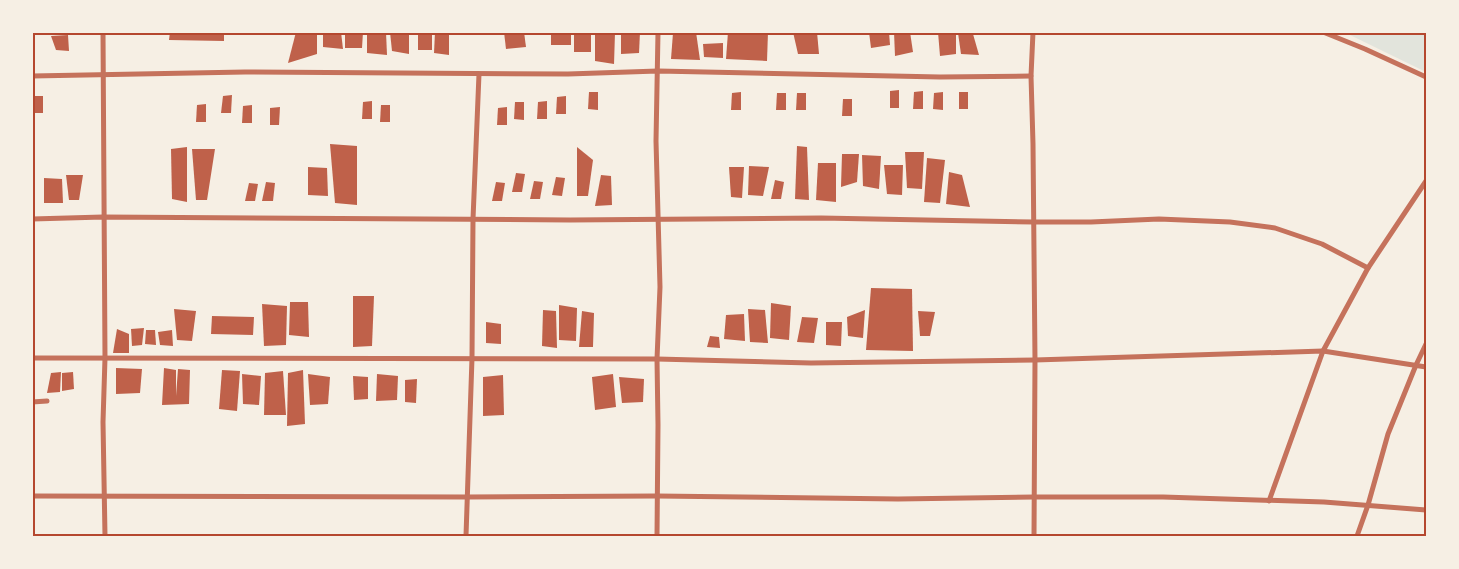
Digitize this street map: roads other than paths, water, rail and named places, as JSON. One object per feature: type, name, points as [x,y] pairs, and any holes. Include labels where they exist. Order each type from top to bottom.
[{"type":"street","points":[[104,32],[105,536]]},
{"type":"street","points":[[657,536],[657,358],[660,287],[656,141],[658,32]]},
{"type":"street","points":[[1033,32],[1031,76],[1034,144],[1034,536]]},
{"type":"street","points":[[1323,32],[1426,77]]},
{"type":"street","points":[[32,76],[245,72],[568,74],[658,71],[930,77],[1031,76]]},
{"type":"street","points":[[466,536],[472,358],[473,219],[479,74]]},
{"type":"street","points":[[1269,501],[1323,351],[1368,268],[1426,181]]},
{"type":"street","points":[[32,219],[103,217],[570,220],[820,218],[1034,222],[1159,219],[1230,222],[1275,228],[1322,244],[1368,268]]},
{"type":"street","points":[[1357,536],[1368,505],[1388,434],[1426,344]]},
{"type":"street","points":[[32,358],[657,358],[811,363],[1035,360],[1323,351],[1426,367]]},
{"type":"street","points":[[32,402],[47,401]]},
{"type":"street","points":[[32,496],[657,496],[898,499],[1163,497],[1368,505],[1426,510]]}]
